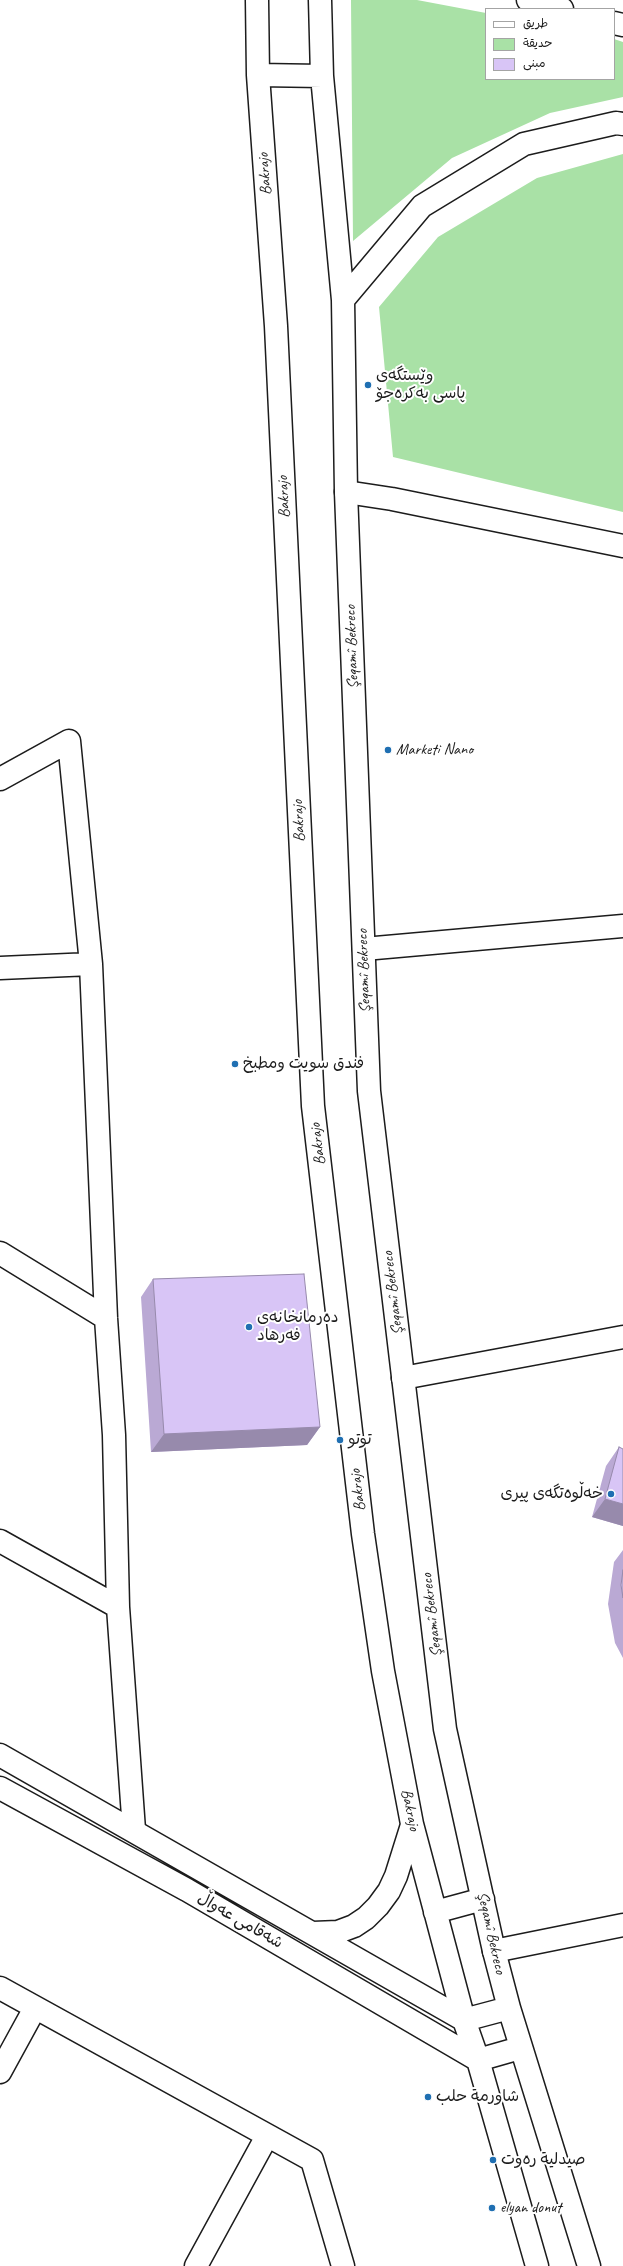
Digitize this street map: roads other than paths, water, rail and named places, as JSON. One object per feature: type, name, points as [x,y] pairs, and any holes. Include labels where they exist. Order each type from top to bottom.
[{"type":"main road","name":"Bakrajo","points":[[257,0],[258,74],[276,326],[313,1106],[363,1534],[383,1671],[412,1824],[464,2020],[478,2060],[537,2266]]},
{"type":"main road","name":"Şeqamî Bekreco","points":[[320,0],[322,76],[343,300],[346,492],[369,1091],[403,1378],[446,1729],[484,1899],[494,1951],[509,2008],[520,2048],[589,2266]]},
{"type":"main road","points":[[528,0],[558,8]]},
{"type":"main road","points":[[258,74],[322,76]]},
{"type":"main road","points":[[343,300],[422,206],[524,144],[616,123],[623,124]]},
{"type":"main road","points":[[346,492],[399,500],[623,546]]},
{"type":"main road","points":[[0,779],[69,741],[91,964],[106,1318],[114,1435],[118,1607],[134,1830]]},
{"type":"main road","points":[[364,949],[623,926]]},
{"type":"main road","points":[[0,968],[91,964]]},
{"type":"main road","points":[[0,1253],[106,1318]]},
{"type":"main road","points":[[403,1378],[623,1337]]},
{"type":"main road","points":[[0,1541],[118,1607]]},
{"type":"main road","name":"شەقامی عەواڵ","points":[[0,1755],[134,1830],[464,2020]]},
{"type":"main road","name":"شەقامی عەواڵ","points":[[0,1788],[187,1890],[478,2060]]},
{"type":"main road","points":[[313,1933],[338,1932],[354,1926],[366,1918],[378,1906],[389,1891],[396,1876],[412,1824]]},
{"type":"main road","points":[[435,1912],[484,1899]]},
{"type":"main road","points":[[494,1951],[623,1925]]},
{"type":"main road","points":[[0,1988],[312,2160],[343,2266]]},
{"type":"main road","points":[[0,2072],[35,2008]]},
{"type":"main road","points":[[464,2020],[509,2008]]},
{"type":"main road","points":[[478,2060],[520,2048]]},
{"type":"main road","points":[[196,2266],[267,2136]]},
{"type":"place","name":"وێستگەی پاسی بەکرەجۆ","points":[[368,385]]},
{"type":"place","name":"Marketi Nano","points":[[388,750]]},
{"type":"place","name":"فندق سويت ومطبخ","points":[[235,1064]]},
{"type":"place","name":"دەرمانخانەی فەرھاد","points":[[249,1327]]},
{"type":"place","name":"توتو","points":[[340,1440]]},
{"type":"place","name":"خەڵوەتگەی پیری","points":[[611,1494]]},
{"type":"place","name":"شاورمة حلب","points":[[428,2097]]},
{"type":"place","name":"صیدلیة رەوت","points":[[493,2160]]},
{"type":"place","name":"elyan donut","points":[[492,2208]]}]
